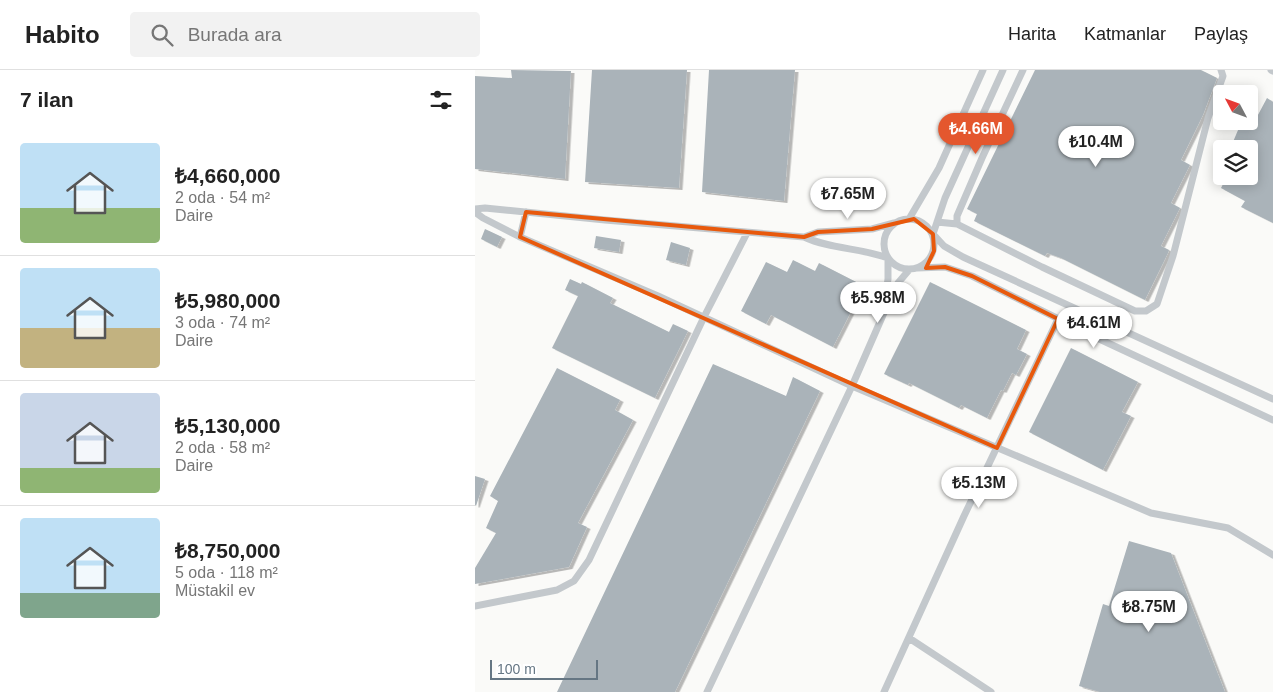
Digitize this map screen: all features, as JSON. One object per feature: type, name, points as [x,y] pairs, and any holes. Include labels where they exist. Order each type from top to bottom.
[{"type":"street","points":[[804,236],[816,242],[872,252],[888,258],[901,268],[909,270],[925,265],[934,251],[935,242],[933,234],[945,198],[1003,70]]},
{"type":"street","points":[[957,224],[957,216],[978,166],[1023,70]]},
{"type":"street","points":[[937,222],[957,224],[1126,307],[1146,311],[1157,304],[1173,256],[1209,118],[1223,76],[1221,70]]},
{"type":"street","points":[[909,219],[939,168],[981,71]]},
{"type":"street","points":[[475,211],[485,208],[747,233],[804,236],[818,232],[872,230],[909,219],[922,222],[944,246],[963,257],[1273,399]]},
{"type":"street","points":[[475,211],[483,218],[519,237],[704,317],[853,386],[1151,513],[1228,528],[1273,555]]},
{"type":"street","points":[[519,237],[526,212]]},
{"type":"street","points":[[883,315],[888,279],[888,258],[884,242],[886,234],[898,222]]},
{"type":"street","points":[[475,606],[557,590],[574,581],[589,560],[704,317],[747,233]]},
{"type":"street","points":[[917,268],[945,268],[972,276],[1273,420]]},
{"type":"street","points":[[707,692],[853,386],[898,283],[909,270]]},
{"type":"street","points":[[883,692],[964,516],[1059,319]]},
{"type":"street","points":[[909,638],[991,692]]},
{"type":"highlighted area","points":[[526,212],[804,237],[818,232],[872,229],[914,219],[933,234],[934,251],[926,268],[945,267],[972,276],[1058,319],[997,448],[520,237]]},
{"type":"building","points":[[511,70],[571,71],[565,179],[475,169],[475,76],[512,78]]},
{"type":"building","points":[[592,70],[687,70],[679,188],[585,182]]},
{"type":"building","points":[[709,70],[795,70],[784,201],[702,192]]},
{"type":"building","points":[[1035,70],[1201,70],[1217,78],[1203,115],[1181,160],[1190,165],[1171,203],[1180,208],[1161,246],[1169,250],[1168,253],[1145,300],[1061,258],[1047,253],[1045,256],[974,221],[977,214],[967,209]]},
{"type":"building","points":[[1267,98],[1273,102],[1273,223],[1241,207],[1245,201],[1221,188],[1222,185],[1258,185],[1258,140],[1234,140],[1238,130],[1258,130],[1258,115]]},
{"type":"building","points":[[485,229],[502,237],[497,247],[481,239]]},
{"type":"building","points":[[596,236],[621,240],[619,252],[594,248]]},
{"type":"building","points":[[671,242],[690,248],[686,265],[666,260]]},
{"type":"building","points":[[793,260],[815,271],[819,263],[864,286],[833,347],[771,315],[766,324],[741,311],[766,262],[787,272]]},
{"type":"building","points":[[570,279],[581,284],[582,282],[613,298],[610,303],[669,332],[673,324],[688,331],[655,398],[552,348],[578,296],[565,290]]},
{"type":"building","points":[[930,282],[1026,330],[1017,349],[1027,354],[1016,375],[1012,373],[1003,391],[1001,390],[987,418],[961,405],[959,408],[909,383],[908,385],[884,374]]},
{"type":"building","points":[[1071,348],[1138,382],[1122,412],[1131,416],[1103,470],[1029,432]]},
{"type":"building","points":[[713,364],[786,396],[793,377],[820,391],[675,692],[557,692]]},
{"type":"building","points":[[557,368],[620,400],[615,410],[633,420],[578,523],[587,527],[569,567],[475,584],[475,568],[496,533],[486,528],[498,501],[490,496]]},
{"type":"building","points":[[475,476],[485,479],[476,506],[475,505]]},
{"type":"building","points":[[1129,541],[1171,553],[1225,692],[1100,692],[1079,686],[1103,604],[1109,606]]}]
